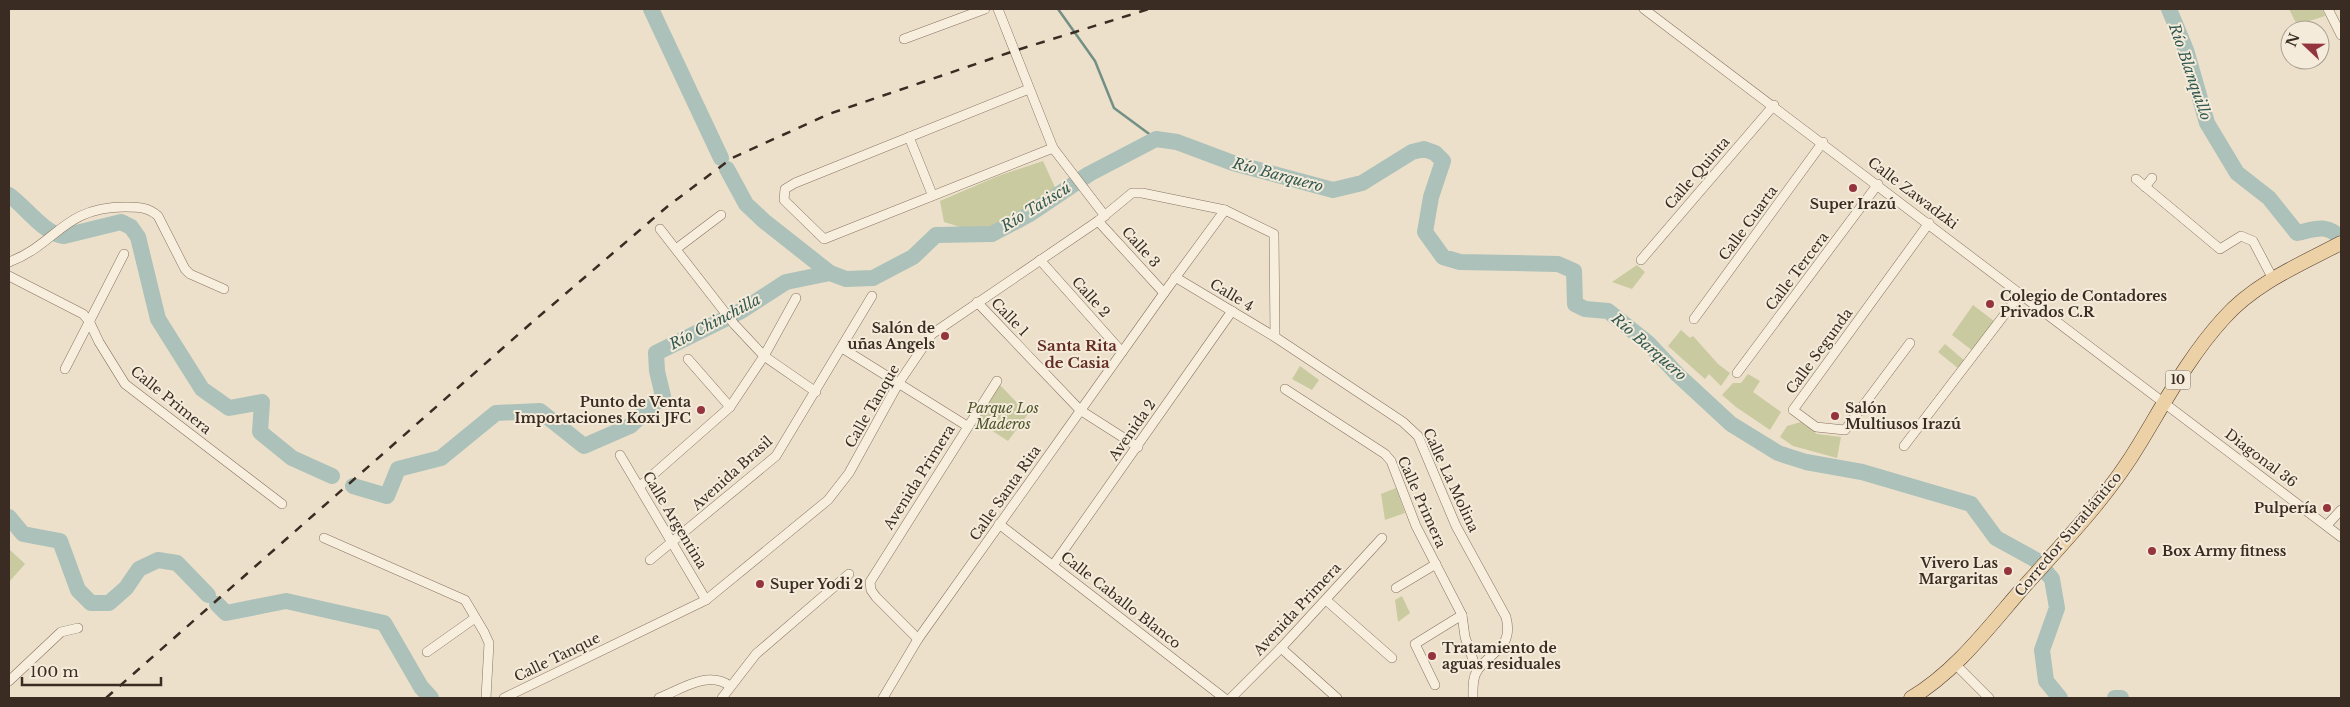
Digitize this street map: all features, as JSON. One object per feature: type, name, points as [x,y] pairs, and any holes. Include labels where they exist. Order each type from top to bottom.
[{"type":"main road","name":"Corredor Suratlántico","points":[[1911,698],[1956,664],[2059,549],[2107,492],[2140,443],[2163,401],[2225,316],[2274,279],[2298,264],[2337,245]]},
{"type":"street","points":[[910,40],[985,9]]},
{"type":"street","name":"Calle 3","points":[[998,9],[1053,148],[1086,191],[1101,218],[1164,293]]},
{"type":"street","name":"Calle Zawadzki","points":[[1644,9],[1823,142],[2163,401]]},
{"type":"street","points":[[2328,9],[2341,35]]},
{"type":"street","points":[[1029,89],[788,186],[783,194],[784,200],[824,239],[932,194],[1053,148]]},
{"type":"street","name":"Calle Quinta","points":[[1641,260],[1774,105]]},
{"type":"street","points":[[909,137],[932,194]]},
{"type":"street","name":"Calle Cuarta","points":[[1694,319],[1823,142]]},
{"type":"street","points":[[2145,187],[2152,178]]},
{"type":"street","points":[[2136,180],[2220,249],[2241,236],[2253,241],[2274,279]]},
{"type":"street","name":"Calle Tercera","points":[[1737,373],[1878,184]]},
{"type":"street","name":"Calle Tanque","points":[[504,698],[706,600],[828,500],[849,474],[898,384],[932,334],[1101,218],[1132,194],[1142,193],[1225,210],[1274,234],[1274,337]]},
{"type":"street","points":[[9,262],[26,254],[63,225],[80,215],[104,207],[141,207],[151,210],[158,216],[190,274],[224,289]]},
{"type":"street","name":"Calle Santa Rita","points":[[883,698],[918,639],[1175,277],[1225,210]]},
{"type":"street","points":[[676,249],[721,215]]},
{"type":"street","name":"Calle Segunda","points":[[1910,343],[1845,430],[1816,427],[1793,410],[1929,223]]},
{"type":"street","points":[[660,229],[734,324],[764,356],[816,392]]},
{"type":"street","points":[[65,368],[124,254]]},
{"type":"street","name":"Calle 2","points":[[1040,260],[1122,352]]},
{"type":"street","name":"Calle Primera","points":[[9,276],[73,309],[89,321],[99,342],[125,384],[282,504]]},
{"type":"street","name":"Calle 4","points":[[1175,277],[1274,337]]},
{"type":"street","points":[[1904,446],[2021,293]]},
{"type":"street","name":"Avenida Brasil","points":[[650,560],[776,456],[872,296]]},
{"type":"street","points":[[639,487],[730,407],[764,356],[796,298]]},
{"type":"street","name":"Calle 1","points":[[977,302],[1080,410],[1138,447]]},
{"type":"street","name":"Avenida 2","points":[[1054,564],[1232,311]]},
{"type":"street","name":"Calle La Molina","points":[[1274,337],[1403,422],[1418,436],[1456,526],[1506,617],[1508,632],[1502,647],[1477,671]]},
{"type":"street","points":[[842,348],[968,426]]},
{"type":"street","points":[[688,359],[730,407]]},
{"type":"street","name":"Avenida Primera","points":[[918,639],[871,590],[870,582],[997,380]]},
{"type":"street","name":"Calle Primera","points":[[1285,389],[1385,454],[1391,461],[1416,526],[1462,615],[1465,637],[1477,671]]},
{"type":"street","name":"Diagonal 36","points":[[2163,401],[2341,537]]},
{"type":"street","name":"Calle Argentina","points":[[620,455],[706,600]]},
{"type":"street","points":[[2327,525],[2341,510]]},
{"type":"street","name":"Calle Caballo Blanco","points":[[999,524],[1054,564],[1224,698]]},
{"type":"street","points":[[324,538],[465,600],[489,643],[486,698]]},
{"type":"street","name":"Avenida Primera","points":[[1231,698],[1281,648],[1382,538]]},
{"type":"street","points":[[1396,588],[1436,564]]},
{"type":"street","points":[[722,698],[756,654],[849,574]]},
{"type":"street","points":[[1326,600],[1392,658]]},
{"type":"street","points":[[1434,685],[1415,644],[1462,615]]},
{"type":"street","points":[[427,652],[476,618]]},
{"type":"street","points":[[9,681],[61,632],[78,628]]},
{"type":"street","points":[[1281,648],[1337,698]]},
{"type":"street","points":[[1956,664],[1990,698]]},
{"type":"street","points":[[1473,698],[1473,686],[1477,671]]},
{"type":"street","points":[[660,698],[705,679],[715,678],[730,686]]},
{"type":"green space","points":[[2289,9],[2322,9],[2325,16],[2313,20],[2294,20]]},
{"type":"green space","points":[[1043,161],[1059,196],[996,238],[944,222],[940,201],[998,176]]},
{"type":"green space","points":[[1637,265],[1645,272],[1632,289],[1612,282]]},
{"type":"green space","points":[[1973,305],[1994,321],[1973,351],[1952,335]]},
{"type":"green space","points":[[1681,330],[1690,338],[1693,336],[1718,364],[1730,373],[1721,386],[1709,374],[1705,379],[1668,346]]},
{"type":"green space","points":[[1945,344],[1965,361],[1959,369],[1938,352]]},
{"type":"green space","points":[[1300,366],[1319,380],[1312,390],[1292,379]]},
{"type":"green space","points":[[1748,374],[1760,381],[1753,392],[1781,412],[1770,430],[1722,395],[1733,383],[1741,383]]},
{"type":"green space","name":"Parque Los Maderos","points":[[1000,385],[1028,414],[1008,441],[977,421]]},
{"type":"green space","points":[[1801,422],[1817,434],[1841,437],[1837,458],[1793,446],[1780,437],[1787,426]]},
{"type":"green space","points":[[1396,488],[1405,513],[1385,520],[1381,494]]},
{"type":"green space","points":[[9,549],[25,564],[9,582]]},
{"type":"green space","points":[[1402,596],[1410,613],[1398,622],[1395,600]]},
{"type":"waterway","name":"Río Tatiscú","points":[[651,9],[721,158]]},
{"type":"waterway","points":[[1058,9],[1095,61],[1114,108],[1156,139]]},
{"type":"waterway","name":"Río Blanquillo","points":[[2169,9],[2186,50],[2207,123],[2237,173],[2269,198],[2297,233],[2321,228],[2331,231],[2341,239]]},
{"type":"waterway","name":"Río Barquero","points":[[727,169],[746,204],[764,221],[830,273],[846,279],[873,278],[913,257],[936,235],[992,234],[1028,215],[1089,174],[1156,139],[1177,142],[1233,163],[1333,190],[1362,183],[1412,152],[1424,149],[1435,153],[1443,161],[1431,197],[1425,232],[1443,257],[1460,262],[1558,264],[1574,271],[1575,304],[1585,309],[1608,311],[1648,343],[1678,375],[1731,424],[1778,453],[1806,462],[1862,472],[1971,504],[1996,538],[2036,560],[2052,579],[2057,608],[2042,650],[2046,681],[2060,698]]},
{"type":"waterway","name":"Río Chinchilla","points":[[9,195],[42,225],[64,236],[121,222],[131,227],[138,237],[158,319],[202,389],[229,408],[262,402],[260,432],[292,458],[332,476]]},
{"type":"waterway","name":"Río Chinchilla","points":[[353,486],[387,496],[398,469],[441,458],[496,413],[540,411],[584,446],[630,426],[663,396],[657,371],[656,353],[741,311],[786,282],[830,273]]},
{"type":"waterway","points":[[9,517],[23,534],[60,541],[78,590],[91,603],[109,603],[126,588],[139,569],[158,560],[177,563],[208,595]]},
{"type":"waterway","points":[[217,604],[226,613],[286,601],[384,623],[421,687],[431,698]]},
{"type":"waterway","name":"Río Barquero","points":[[2115,698],[2121,698]]},
{"type":"railway","points":[[106,698],[529,325],[668,206],[732,158],[829,114],[1014,51],[1149,9]]},
{"type":"place","name":"Super Irazú","points":[[1853,188]]},
{"type":"place","name":"Colegio de Contadores Privados C.R","points":[[1990,304]]},
{"type":"place","name":"Salón de uñas Angels","points":[[945,336]]},
{"type":"place","name":"Punto de Venta Importaciones Koxi JFC","points":[[701,410]]},
{"type":"place","name":"Salón Multiusos Irazú","points":[[1835,416]]},
{"type":"place","name":"Pulpería","points":[[2327,508]]},
{"type":"place","name":"Box Army fitness","points":[[2152,551]]},
{"type":"place","name":"Vivero Las Margaritas","points":[[2008,571]]},
{"type":"place","name":"Super Yodi 2","points":[[760,584]]},
{"type":"place","name":"Tratamiento de aguas residuales","points":[[1432,656]]},
{"type":"district","name":"Santa Rita de Casia","points":[[1077,354]]}]
